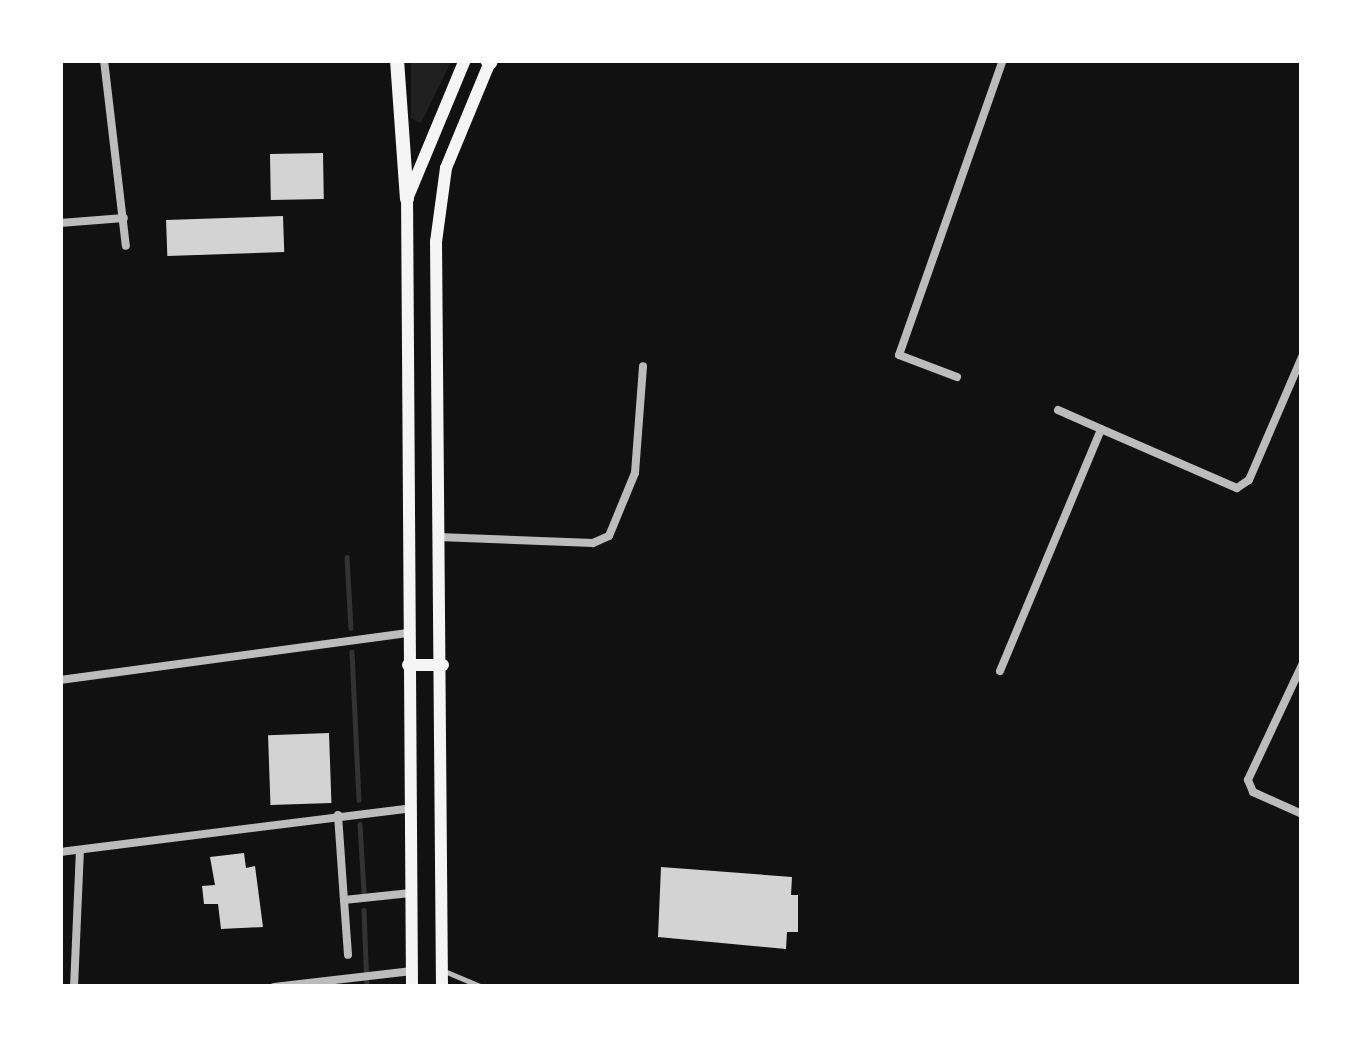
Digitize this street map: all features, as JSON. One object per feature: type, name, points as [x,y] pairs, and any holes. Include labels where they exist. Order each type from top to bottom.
[{"type":"highway","points":[[397,60],[407,199]]},
{"type":"main road","points":[[412,987],[407,199],[465,60]]},
{"type":"main road","points":[[442,979],[437,214],[446,168],[488,61]]},
{"type":"main road","points":[[408,665],[442,665]]},
{"type":"street","points":[[104,60],[127,246]]},
{"type":"street","points":[[957,377],[899,355],[1003,60]]},
{"type":"street","points":[[60,223],[124,218]]},
{"type":"street","points":[[1058,410],[1225,486],[1244,485],[1302,357]]},
{"type":"street","points":[[438,538],[593,543],[609,536],[635,473],[644,366]]},
{"type":"street","points":[[1000,671],[1101,429]]},
{"type":"street","points":[[60,680],[408,633]]},
{"type":"street","points":[[1302,665],[1248,780],[1253,792],[1302,814]]},
{"type":"street","points":[[60,852],[410,808]]},
{"type":"street","points":[[338,815],[348,955]]},
{"type":"street","points":[[74,987],[80,850]]},
{"type":"street","points":[[344,900],[412,893]]},
{"type":"street","points":[[274,987],[412,971]]},
{"type":"lane","points":[[442,979],[457,987]]},
{"type":"lane","points":[[442,979],[483,987]]},
{"type":"lane","points":[[575,987],[739,987]]},
{"type":"shaded area","points":[[411,60],[452,60],[421,123],[411,118]]},
{"type":"building","points":[[323,153],[324,199],[271,200],[270,154]]},
{"type":"building","points":[[283,216],[284,252],[167,256],[166,220]]},
{"type":"building","points":[[329,733],[331,803],[270,805],[268,735]]},
{"type":"building","points":[[244,853],[246,868],[255,866],[263,927],[221,929],[218,904],[204,904],[202,886],[215,885],[210,857]]},
{"type":"building","points":[[661,867],[792,877],[791,895],[798,895],[798,932],[787,932],[786,949],[658,937]]},
{"type":"waterway","points":[[347,557],[351,628]]},
{"type":"waterway","points":[[352,652],[359,800]]},
{"type":"waterway","points":[[360,824],[364,892]]},
{"type":"waterway","points":[[364,910],[367,987]]}]
